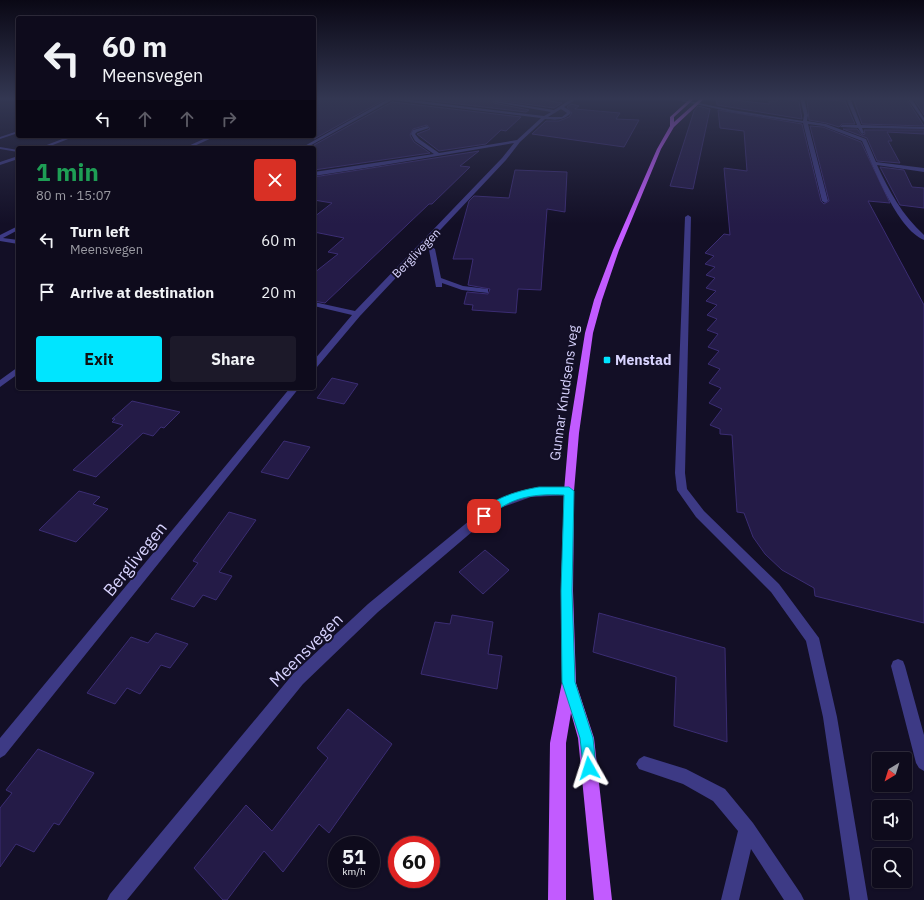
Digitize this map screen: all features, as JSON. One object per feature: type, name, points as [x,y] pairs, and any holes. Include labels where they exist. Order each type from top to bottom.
[{"type":"main road","name":"Gunnar Knudsens veg","points":[[557,900],[558,743],[569,682],[566,591],[569,491],[574,433],[589,333],[598,300],[616,250],[664,140]]},
{"type":"main road","name":"Gunnar Knudsens veg","points":[[569,682],[586,738],[603,900]]},
{"type":"street","points":[[47,146],[63,140]]},
{"type":"street","points":[[191,146],[205,140]]},
{"type":"street","points":[[308,146],[318,140]]},
{"type":"street","points":[[417,140],[437,154]]},
{"type":"street","points":[[810,140],[825,201]]},
{"type":"street","points":[[864,140],[882,183],[896,209],[911,227],[924,238]]},
{"type":"street","points":[[316,174],[518,141]]},
{"type":"street","name":"Berglivegen","points":[[316,364],[357,314],[423,245],[518,141]]},
{"type":"street","points":[[0,148],[16,151]]},
{"type":"street","points":[[0,164],[16,158]]},
{"type":"street","points":[[874,163],[924,170]]},
{"type":"street","points":[[688,217],[680,473],[682,490],[700,514],[775,588],[812,638],[830,717],[859,900]]},
{"type":"street","points":[[0,238],[16,229]]},
{"type":"street","points":[[0,238],[16,242]]},
{"type":"street","points":[[423,245],[432,249],[439,283],[485,291]]},
{"type":"street","points":[[316,304],[357,314]]},
{"type":"street","points":[[0,384],[16,372]]},
{"type":"street","name":"Berglivegen","points":[[0,750],[293,390]]},
{"type":"street","name":"Meensvegen","points":[[116,900],[298,679],[373,608],[496,506],[520,494],[539,490],[569,491]]},
{"type":"street","points":[[898,666],[924,763]]},
{"type":"street","points":[[644,764],[686,777],[719,795],[747,829],[795,900]]},
{"type":"street","points":[[730,900],[747,829]]},
{"type":"building","points":[[323,140],[413,140],[430,153],[316,170],[316,146],[314,145]]},
{"type":"building","points":[[425,140],[490,140],[486,144],[439,151]]},
{"type":"building","points":[[574,140],[628,140],[624,147]]},
{"type":"building","points":[[685,140],[703,140],[693,189],[670,186]]},
{"type":"building","points":[[745,140],[806,140],[821,201],[824,204],[829,201],[814,140],[856,140],[861,142],[890,203],[868,201],[924,305],[924,623],[815,596],[814,588],[782,570],[765,554],[753,537],[744,513],[737,512],[732,435],[720,434],[720,429],[710,425],[722,409],[709,403],[721,388],[709,383],[720,369],[708,364],[719,351],[708,347],[718,334],[707,330],[717,319],[707,315],[717,305],[706,301],[716,291],[706,288],[715,278],[706,275],[715,267],[705,264],[714,256],[705,253],[724,234],[730,235],[724,168],[747,171]]},
{"type":"building","points":[[868,140],[891,140],[888,141],[900,163],[877,161]]},
{"type":"building","points":[[479,151],[460,166],[470,167],[325,303],[316,301],[316,271],[338,254],[328,252],[344,238],[316,232],[316,215],[332,203],[316,200],[316,177]]},
{"type":"building","points":[[880,167],[904,170],[912,187],[924,188],[924,208],[900,205]]},
{"type":"building","points":[[515,170],[567,172],[565,212],[547,209],[541,290],[518,289],[516,313],[472,310],[473,305],[464,304],[467,292],[488,294],[490,289],[468,285],[473,259],[453,259],[469,201],[474,196],[509,198]]},
{"type":"building","points":[[332,378],[358,384],[344,404],[317,398]]},
{"type":"building","points":[[132,401],[180,412],[164,428],[161,427],[153,436],[143,433],[96,477],[73,470],[123,425],[112,422],[115,419],[112,419]]},
{"type":"building","points":[[284,441],[310,447],[288,479],[261,472]]},
{"type":"building","points":[[79,491],[100,497],[93,504],[108,509],[76,542],[39,530]]},
{"type":"building","points":[[229,512],[256,520],[219,572],[232,576],[216,600],[203,595],[194,607],[171,599],[198,563],[193,561]]},
{"type":"building","points":[[485,550],[509,570],[483,594],[459,572]]},
{"type":"building","points":[[599,613],[725,648],[727,742],[674,726],[676,677],[593,652]]},
{"type":"building","points":[[452,615],[493,622],[488,654],[502,656],[497,689],[421,674],[435,622],[450,624]]},
{"type":"building","points":[[156,633],[188,644],[170,668],[161,665],[140,694],[127,688],[115,704],[87,693],[131,637],[148,643]]},
{"type":"building","points":[[348,709],[392,744],[329,833],[319,824],[283,872],[264,851],[227,900],[223,900],[194,868],[246,805],[272,831],[328,758],[317,748]]},
{"type":"building","points":[[38,749],[94,773],[59,825],[54,823],[34,852],[16,844],[0,867],[0,808],[12,793],[6,790]]},
{"type":"place","name":"Menstad","points":[[607,360]]},
{"type":"route","points":[[484,516],[496,506],[520,494],[539,490],[569,491],[566,591],[569,682],[586,738],[589,768]]}]
